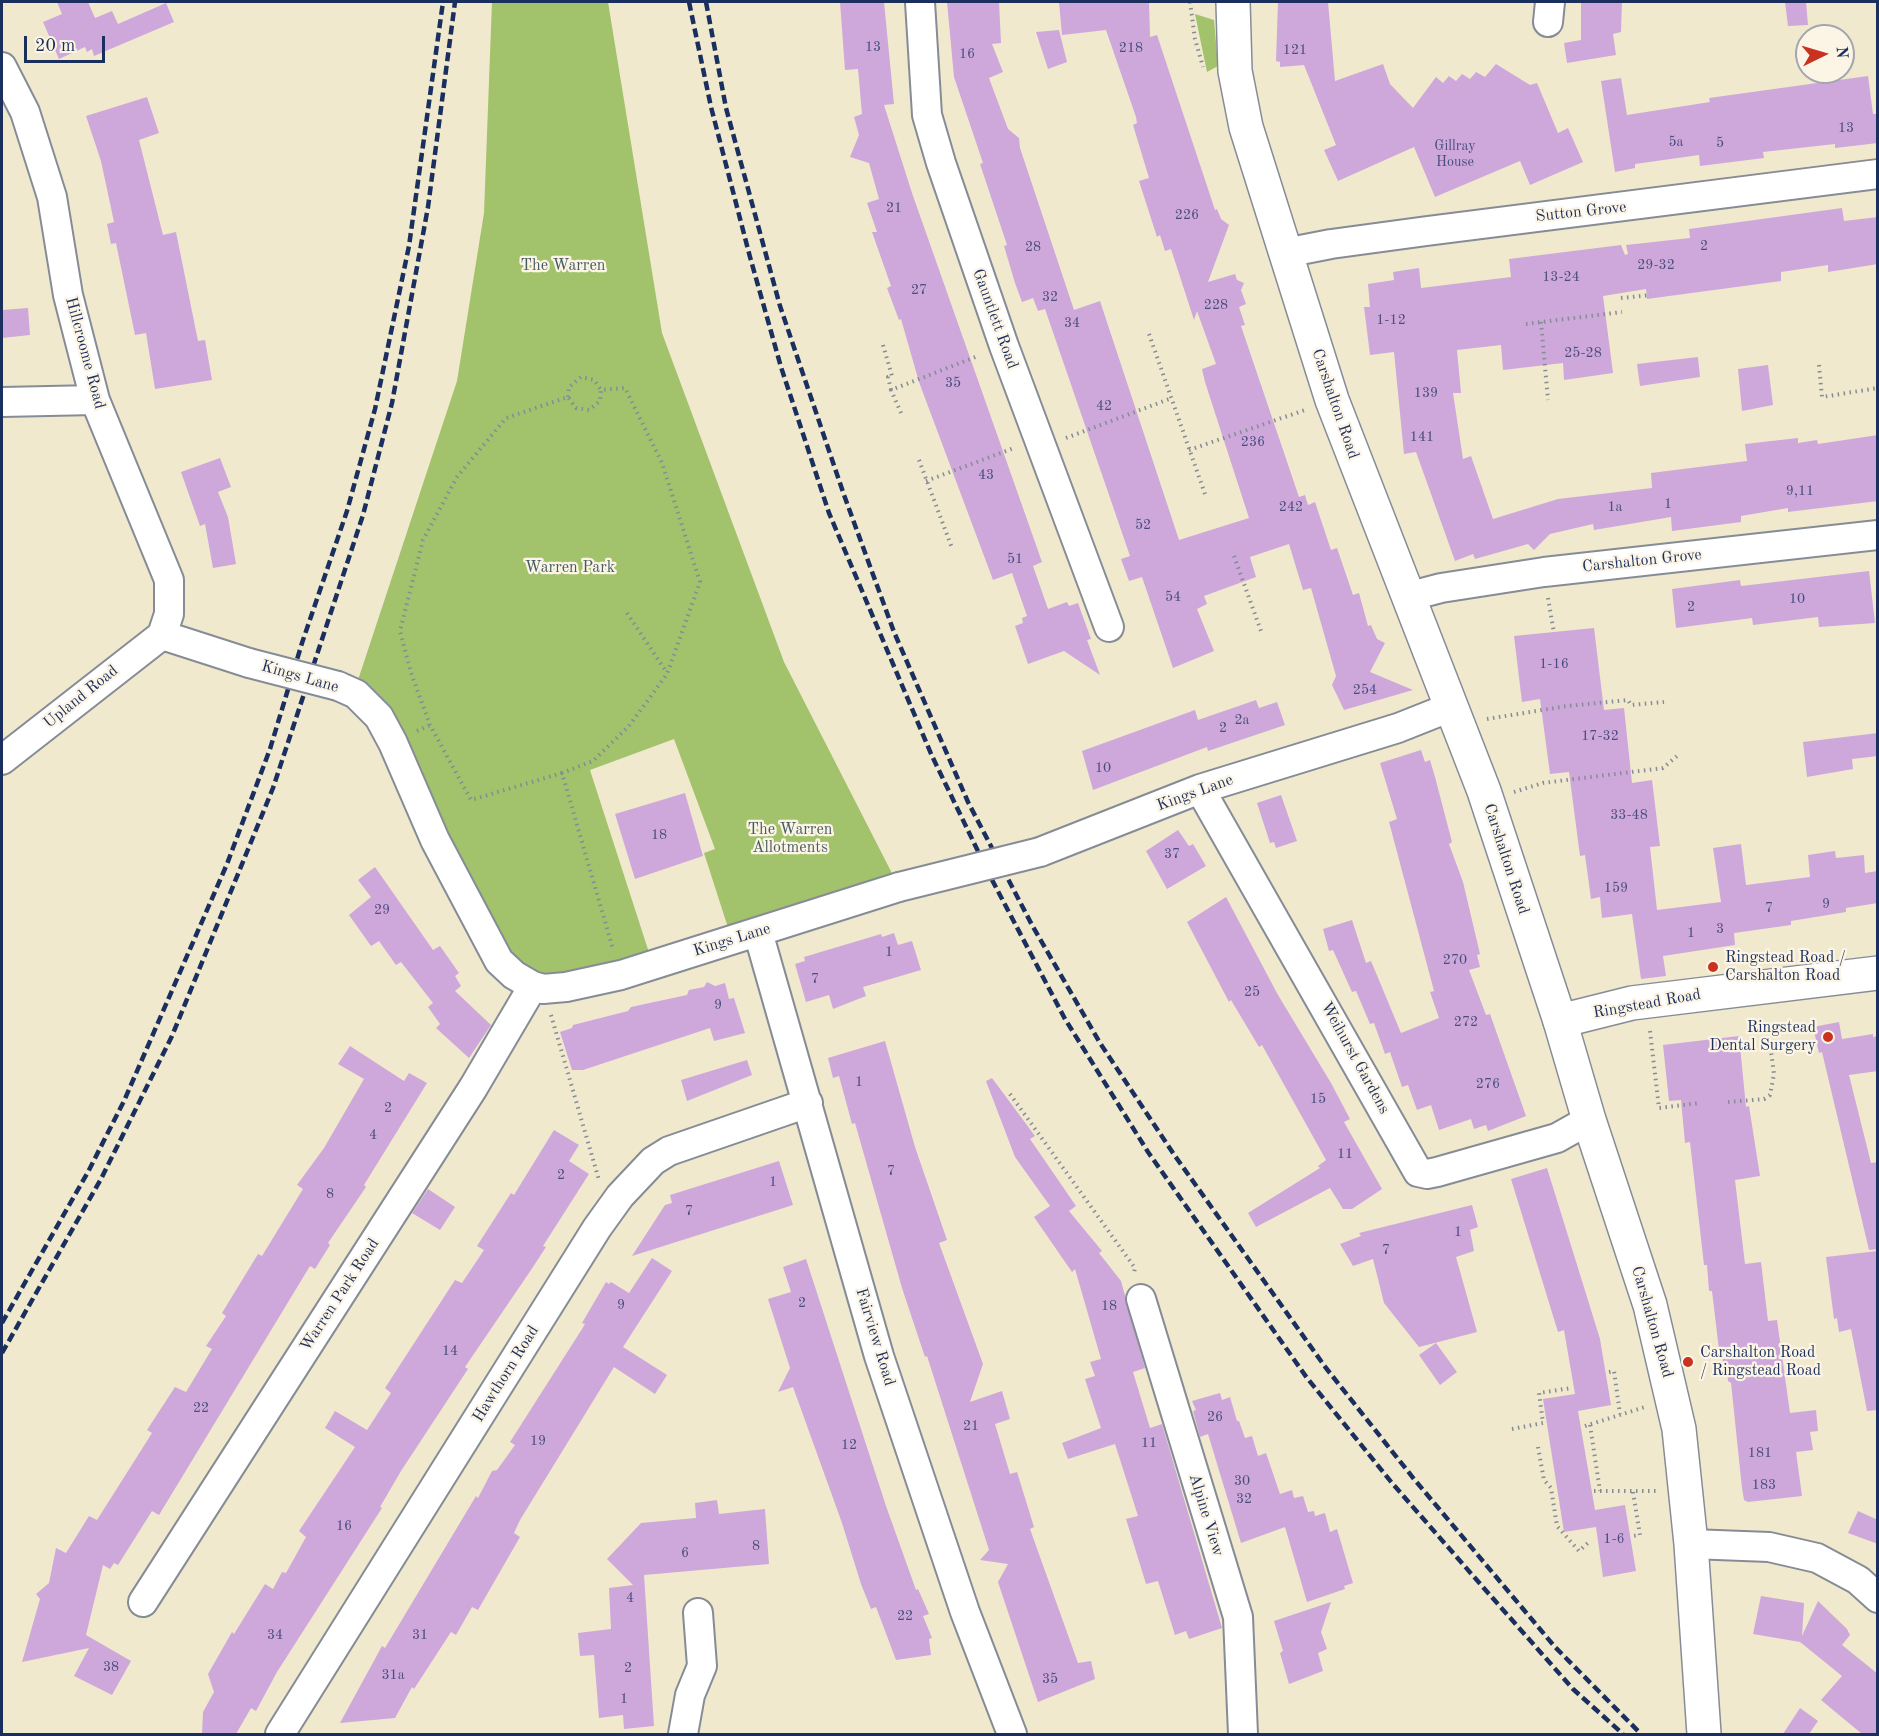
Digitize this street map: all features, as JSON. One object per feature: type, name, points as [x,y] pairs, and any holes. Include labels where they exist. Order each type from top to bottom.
[{"type":"main road","name":"Carshalton Road","points":[[1233,2],[1235,71],[1246,127],[1332,400],[1407,597],[1464,714],[1484,791],[1650,1305],[1674,1402],[1686,1486],[1704,1734]]},
{"type":"main road","name":"Ringstead Road","points":[[1560,1021],[1647,1002],[1878,973]]},
{"type":"street","name":"Gauntlett Road","points":[[920,2],[927,115],[941,163],[1004,346],[1109,627]]},
{"type":"street","name":"Hillcroome Road","points":[[2,67],[25,112],[52,197],[69,295],[95,400],[165,567],[171,597],[162,635]]},
{"type":"street","name":"Sutton Grove","points":[[1285,253],[1416,232],[1878,174]]},
{"type":"street","points":[[2,402],[95,400]]},
{"type":"street","name":"Carshalton Grove","points":[[1407,597],[1441,588],[1544,572],[1878,535]]},
{"type":"street","name":"Kings Lane","points":[[162,635],[249,663],[338,686],[356,694],[379,717],[393,742],[435,840],[499,961],[514,975],[538,987],[566,987],[621,975],[899,887],[1040,852],[1200,789],[1398,728],[1464,714]]},
{"type":"street","name":"Upland Road","points":[[2,760],[162,635]]},
{"type":"street","name":"Weihurst Gardens","points":[[1200,789],[1418,1172],[1437,1172],[1557,1138],[1589,1120]]},
{"type":"street","name":"Fairview Road","points":[[758,932],[879,1356],[965,1612],[1012,1734]]},
{"type":"street","name":"Warren Park Road","points":[[143,1602],[538,987]]},
{"type":"street","name":"Hawthorn Road","points":[[280,1734],[591,1238],[620,1196],[653,1161],[669,1151],[808,1103]]},
{"type":"street","name":"Alpine View","points":[[1140,1299],[1238,1617],[1243,1734]]},
{"type":"street","points":[[1691,1544],[1769,1547],[1817,1558],[1858,1580],[1878,1598]]},
{"type":"street","points":[[683,1734],[690,1695],[702,1666],[698,1613]]},
{"type":"path","points":[[1190,2],[1195,39],[1204,69]]},
{"type":"path","points":[[1621,298],[1651,295]]},
{"type":"path","points":[[1527,324],[1622,312]]},
{"type":"path","points":[[1541,322],[1548,400]]},
{"type":"path","points":[[1149,334],[1206,497]]},
{"type":"path","points":[[883,345],[891,376],[888,377],[891,390],[901,413]]},
{"type":"path","points":[[891,390],[1004,346]]},
{"type":"path","points":[[1820,365],[1822,398],[1878,388]]},
{"type":"path","points":[[581,377],[594,380],[601,390],[600,400],[589,410],[576,408],[568,396],[569,387],[581,377]]},
{"type":"path","points":[[568,396],[506,418],[457,477],[423,540],[400,631],[411,673],[430,725],[471,800],[562,773],[593,761],[629,726],[668,674],[700,582],[662,463],[625,388],[601,390]]},
{"type":"path","points":[[926,481],[1173,398]]},
{"type":"path","points":[[1189,450],[1332,400]]},
{"type":"path","points":[[919,460],[952,548]]},
{"type":"path","points":[[1234,556],[1261,632]]},
{"type":"path","points":[[1544,572],[1554,633]]},
{"type":"path","points":[[627,613],[668,674]]},
{"type":"path","points":[[1464,714],[1524,711],[1628,700],[1631,705],[1664,702]]},
{"type":"path","points":[[1508,795],[1543,783],[1663,768],[1677,756]]},
{"type":"path","points":[[562,773],[621,975]]},
{"type":"path","points":[[538,987],[598,1179],[620,1196]]},
{"type":"path","points":[[1647,1002],[1659,1108],[1700,1103]]},
{"type":"path","points":[[1728,1102],[1764,1099],[1770,1095],[1774,1074],[1771,1051],[1799,1043]]},
{"type":"path","points":[[1010,1094],[1136,1268],[1130,1290],[1134,1302],[1140,1299]]},
{"type":"path","points":[[1609,1372],[1614,1371],[1620,1414]]},
{"type":"path","points":[[1512,1429],[1543,1423],[1539,1393],[1571,1388]]},
{"type":"path","points":[[1600,1491],[1588,1425],[1620,1414],[1674,1402]]},
{"type":"path","points":[[1538,1447],[1544,1480],[1551,1488],[1557,1526],[1579,1551],[1590,1541]]},
{"type":"path","points":[[1594,1491],[1633,1492],[1686,1486]]},
{"type":"path","points":[[1633,1492],[1640,1535],[1634,1536]]},
{"type":"green space","name":"Warren Park","points":[[492,2],[608,2],[662,333],[784,662],[899,887],[732,940],[704,853],[715,849],[674,739],[590,770],[653,965],[567,984],[516,973],[358,680],[457,381],[484,213]]},
{"type":"green space","points":[[1195,14],[1214,20],[1218,66],[1207,72]]},
{"type":"building","points":[[57,2],[88,2],[95,18],[112,11],[118,24],[166,3],[174,22],[94,56],[92,49],[87,52],[85,47],[59,59],[43,22],[62,14]]},
{"type":"building","points":[[840,2],[884,2],[894,104],[884,105],[912,193],[1042,562],[1033,566],[1048,609],[1067,602],[1069,606],[1078,603],[1091,639],[1087,640],[1100,675],[1064,651],[1028,664],[1015,626],[1023,623],[1022,618],[1027,616],[1012,573],[993,580],[919,382],[901,319],[899,320],[887,288],[891,286],[872,232],[877,232],[867,203],[879,199],[869,163],[850,157],[859,135],[854,117],[862,114],[858,69],[845,70]]},
{"type":"building","points":[[947,2],[999,2],[1001,43],[992,44],[1003,72],[989,78],[1008,129],[1019,138],[1020,148],[1074,310],[1100,301],[1179,540],[1249,518],[1202,369],[1216,364],[1197,311],[1194,320],[1171,249],[1165,251],[1160,235],[1157,237],[1139,181],[1149,178],[1133,125],[1137,123],[1136,117],[1106,30],[1062,35],[1059,2],[1149,2],[1150,37],[1157,35],[1215,210],[1217,209],[1221,219],[1229,225],[1208,282],[1235,274],[1237,280],[1244,283],[1241,290],[1246,304],[1239,307],[1245,325],[1241,326],[1299,497],[1305,495],[1308,505],[1315,502],[1331,550],[1337,548],[1353,595],[1359,593],[1368,626],[1371,625],[1377,639],[1385,643],[1370,672],[1413,690],[1344,710],[1332,685],[1336,676],[1311,588],[1303,590],[1289,544],[1250,557],[1256,577],[1204,596],[1207,604],[1197,609],[1214,651],[1173,668],[1142,577],[1129,581],[1121,559],[1130,556],[1045,309],[1038,311],[1033,298],[1022,302],[1015,283],[1004,246],[1007,245],[980,164],[983,163],[954,77]]},
{"type":"building","points":[[1278,2],[1328,2],[1335,81],[1383,64],[1390,84],[1413,108],[1436,77],[1443,83],[1449,76],[1456,81],[1462,74],[1470,79],[1476,72],[1485,77],[1496,64],[1530,85],[1537,83],[1558,133],[1568,128],[1583,162],[1530,185],[1520,161],[1435,197],[1414,147],[1338,181],[1324,150],[1336,145],[1304,65],[1280,67],[1280,62],[1276,61]]},
{"type":"building","points":[[1581,2],[1622,2],[1621,32],[1613,34],[1616,55],[1567,63],[1564,43],[1581,40]]},
{"type":"building","points":[[1785,2],[1806,2],[1808,24],[1788,26]]},
{"type":"building","points":[[1059,30],[1067,62],[1048,69],[1036,32]]},
{"type":"building","points":[[1868,76],[1873,114],[1878,114],[1878,143],[1835,148],[1835,144],[1763,152],[1764,158],[1700,166],[1699,155],[1635,164],[1635,168],[1615,172],[1601,81],[1621,78],[1627,115],[1710,102],[1709,98],[1810,84],[1855,84],[1855,78]]},
{"type":"building","points":[[147,97],[159,133],[139,140],[163,235],[176,232],[198,341],[205,340],[212,380],[155,389],[146,333],[135,335],[116,243],[111,244],[107,224],[114,222],[101,161],[86,116]]},
{"type":"building","points":[[1842,208],[1844,221],[1878,217],[1878,264],[1828,272],[1828,265],[1781,272],[1781,281],[1647,299],[1646,289],[1603,296],[1613,373],[1564,380],[1563,363],[1503,370],[1501,345],[1457,350],[1461,393],[1453,393],[1463,459],[1471,456],[1493,519],[1558,499],[1652,488],[1651,473],[1747,461],[1745,444],[1798,438],[1798,443],[1817,440],[1818,444],[1878,435],[1878,501],[1788,512],[1788,508],[1741,516],[1741,522],[1672,531],[1671,517],[1594,530],[1593,524],[1550,534],[1534,550],[1528,544],[1475,559],[1473,554],[1455,561],[1416,452],[1404,454],[1394,352],[1370,355],[1364,307],[1370,307],[1368,284],[1394,280],[1393,272],[1419,268],[1421,288],[1511,277],[1509,259],[1621,245],[1625,255],[1628,254],[1626,245],[1690,238],[1689,229]]},
{"type":"building","points":[[28,308],[30,335],[2,338],[2,310]]},
{"type":"building","points":[[1698,357],[1700,377],[1640,386],[1637,364]]},
{"type":"building","points":[[1768,365],[1773,405],[1742,411],[1738,369]]},
{"type":"building","points":[[220,458],[231,487],[218,492],[228,517],[236,564],[213,568],[205,524],[200,526],[181,472]]},
{"type":"building","points":[[1869,571],[1875,623],[1819,627],[1818,617],[1753,625],[1752,618],[1676,628],[1672,589],[1740,580],[1741,586]]},
{"type":"building","points":[[1594,628],[1604,710],[1624,708],[1632,783],[1652,780],[1660,846],[1650,847],[1657,910],[1721,902],[1713,848],[1741,844],[1746,885],[1810,877],[1808,855],[1835,851],[1836,858],[1864,855],[1865,873],[1878,871],[1878,903],[1846,908],[1846,912],[1791,921],[1791,925],[1734,933],[1735,945],[1663,956],[1666,976],[1641,979],[1632,914],[1602,918],[1600,897],[1591,899],[1585,855],[1580,856],[1569,772],[1550,774],[1540,699],[1522,702],[1514,636]]},
{"type":"building","points":[[1256,700],[1259,708],[1277,702],[1285,725],[1208,751],[1207,747],[1093,790],[1082,751],[1195,710],[1198,720]]},
{"type":"building","points":[[1878,733],[1878,756],[1852,759],[1853,769],[1807,777],[1803,742]]},
{"type":"building","points":[[1421,750],[1425,762],[1430,760],[1435,777],[1452,842],[1449,844],[1463,882],[1480,954],[1477,955],[1480,967],[1469,970],[1486,1015],[1490,1014],[1526,1116],[1488,1131],[1486,1125],[1474,1129],[1471,1119],[1439,1130],[1431,1105],[1417,1110],[1408,1085],[1402,1087],[1390,1052],[1385,1054],[1374,1023],[1370,1024],[1356,991],[1352,992],[1333,950],[1329,951],[1323,929],[1352,920],[1366,963],[1371,961],[1401,1033],[1439,1018],[1430,992],[1434,991],[1389,822],[1397,819],[1380,763]]},
{"type":"building","points":[[685,793],[703,856],[635,879],[615,814]]},
{"type":"building","points":[[1281,795],[1297,841],[1276,848],[1274,842],[1270,843],[1257,803]]},
{"type":"building","points":[[1178,830],[1189,846],[1193,844],[1206,866],[1167,889],[1146,851]]},
{"type":"building","points":[[375,867],[433,950],[440,946],[459,973],[455,976],[461,986],[455,991],[491,1025],[469,1058],[436,1028],[440,1024],[428,1007],[433,1003],[401,962],[396,965],[379,941],[371,946],[349,915],[371,897],[358,880]]},
{"type":"building","points":[[1226,897],[1278,995],[1331,1083],[1350,1119],[1344,1122],[1382,1189],[1352,1209],[1343,1209],[1330,1188],[1256,1227],[1248,1213],[1320,1168],[1318,1166],[1326,1160],[1262,1045],[1259,1047],[1231,1000],[1229,1002],[1187,922]]},
{"type":"building","points":[[894,933],[898,945],[912,941],[921,970],[863,987],[866,996],[833,1009],[829,995],[806,1002],[795,964],[805,961],[804,957],[881,934],[882,937]]},
{"type":"building","points":[[707,982],[715,986],[725,983],[729,999],[734,998],[745,1033],[714,1041],[710,1028],[583,1070],[572,1070],[560,1032],[572,1028],[573,1025],[628,1011],[631,1007],[687,995],[689,990],[704,987]]},
{"type":"building","points":[[1839,1022],[1842,1039],[1873,1034],[1873,1037],[1878,1036],[1878,1071],[1849,1075],[1871,1163],[1878,1162],[1878,1249],[1869,1250],[1822,1052],[1819,1053],[1813,1027]]},
{"type":"building","points":[[1739,1036],[1746,1107],[1749,1106],[1760,1176],[1735,1180],[1745,1264],[1761,1262],[1768,1321],[1777,1320],[1790,1413],[1816,1410],[1818,1431],[1810,1432],[1813,1450],[1796,1452],[1802,1496],[1748,1502],[1744,1500],[1742,1488],[1731,1383],[1728,1381],[1726,1361],[1723,1362],[1722,1350],[1719,1350],[1712,1291],[1709,1291],[1707,1265],[1704,1265],[1690,1142],[1685,1143],[1681,1100],[1669,1101],[1663,1045]]},
{"type":"building","points":[[885,1041],[915,1147],[947,1240],[939,1243],[983,1364],[970,1402],[1002,1391],[1010,1419],[995,1424],[1010,1474],[1017,1472],[1034,1527],[1030,1529],[1078,1663],[1091,1661],[1095,1679],[1038,1702],[998,1582],[1008,1564],[980,1560],[989,1550],[927,1356],[925,1357],[902,1288],[855,1123],[852,1124],[839,1076],[833,1078],[828,1058]]},
{"type":"building","points":[[350,1046],[404,1081],[409,1073],[427,1083],[364,1185],[366,1187],[328,1243],[330,1245],[315,1269],[310,1266],[159,1515],[152,1511],[118,1565],[114,1563],[110,1569],[103,1565],[86,1635],[131,1661],[112,1695],[74,1676],[89,1648],[22,1662],[40,1599],[36,1594],[49,1583],[56,1548],[66,1553],[89,1516],[97,1520],[152,1433],[147,1430],[175,1387],[186,1392],[212,1349],[206,1346],[226,1316],[222,1313],[258,1254],[262,1256],[303,1189],[297,1185],[324,1148],[364,1079],[338,1064]]},
{"type":"building","points":[[747,1060],[752,1075],[687,1101],[681,1080]]},
{"type":"building","points":[[992,1078],[1035,1136],[1030,1139],[1076,1206],[1069,1211],[1102,1251],[1099,1253],[1121,1281],[1145,1368],[1133,1372],[1150,1428],[1162,1424],[1222,1628],[1189,1639],[1186,1631],[1175,1635],[1158,1581],[1146,1584],[1126,1519],[1138,1516],[1115,1444],[1068,1459],[1062,1443],[1101,1428],[1085,1379],[1095,1376],[1090,1362],[1101,1359],[1075,1269],[1072,1272],[1034,1217],[1050,1206],[1015,1157],[986,1081]]},
{"type":"building","points":[[554,1130],[579,1145],[569,1161],[589,1174],[543,1246],[546,1247],[465,1367],[468,1369],[401,1471],[380,1507],[382,1508],[277,1672],[256,1711],[251,1708],[236,1734],[202,1734],[203,1712],[214,1692],[208,1674],[232,1632],[234,1634],[265,1584],[273,1589],[282,1572],[286,1573],[306,1537],[299,1531],[355,1447],[325,1428],[335,1411],[367,1430],[391,1393],[385,1388],[455,1280],[462,1283],[484,1250],[477,1246],[511,1193],[514,1195]]},
{"type":"building","points":[[779,1161],[793,1205],[632,1256],[665,1205],[672,1203],[670,1195]]},
{"type":"building","points":[[1547,1168],[1600,1339],[1611,1405],[1578,1411],[1595,1510],[1625,1505],[1636,1571],[1603,1577],[1596,1527],[1564,1532],[1543,1399],[1575,1394],[1564,1330],[1558,1332],[1511,1179]]},
{"type":"building","points":[[428,1189],[455,1207],[440,1230],[412,1213]]},
{"type":"building","points":[[1472,1205],[1478,1227],[1470,1230],[1474,1251],[1456,1257],[1477,1332],[1419,1347],[1384,1303],[1373,1259],[1353,1266],[1340,1244],[1361,1236],[1359,1233]]},
{"type":"building","points":[[1878,1251],[1878,1410],[1867,1411],[1851,1329],[1839,1332],[1837,1318],[1834,1319],[1826,1257]]},
{"type":"building","points":[[652,1258],[672,1271],[623,1347],[667,1375],[655,1394],[614,1367],[520,1520],[514,1533],[520,1537],[478,1610],[472,1607],[456,1635],[451,1632],[414,1689],[412,1687],[395,1718],[340,1723],[382,1646],[385,1648],[476,1496],[478,1498],[492,1471],[497,1470],[515,1445],[510,1442],[585,1324],[582,1323],[606,1282],[609,1284],[611,1282],[629,1293]]},
{"type":"building","points":[[806,1259],[886,1506],[916,1590],[918,1589],[929,1614],[923,1616],[932,1638],[929,1639],[931,1655],[896,1660],[876,1607],[871,1609],[861,1584],[842,1523],[793,1387],[778,1392],[790,1368],[768,1299],[791,1292],[783,1267]]},
{"type":"building","points":[[1436,1343],[1457,1372],[1440,1385],[1419,1355]]},
{"type":"building","points":[[1220,1393],[1222,1400],[1230,1397],[1245,1438],[1252,1436],[1258,1456],[1266,1453],[1280,1494],[1292,1490],[1294,1498],[1303,1496],[1308,1512],[1314,1511],[1315,1516],[1325,1513],[1330,1532],[1337,1529],[1353,1583],[1344,1586],[1345,1589],[1307,1602],[1285,1527],[1241,1543],[1208,1434],[1200,1437],[1193,1411],[1196,1410],[1192,1401]]},
{"type":"building","points":[[717,1500],[719,1514],[765,1509],[769,1564],[644,1575],[654,1726],[624,1729],[623,1715],[599,1718],[594,1655],[580,1656],[578,1633],[611,1629],[609,1588],[633,1585],[607,1559],[641,1523],[696,1518],[695,1503]]},
{"type":"building","points":[[1858,1511],[1878,1520],[1878,1544],[1848,1533]]},
{"type":"building","points":[[1761,1596],[1804,1603],[1802,1636],[1818,1601],[1847,1629],[1850,1635],[1842,1645],[1878,1674],[1878,1734],[1862,1734],[1821,1700],[1842,1676],[1800,1642],[1753,1634]]},
{"type":"building","points":[[1331,1602],[1321,1632],[1327,1649],[1318,1653],[1323,1671],[1289,1684],[1280,1653],[1283,1651],[1274,1621]]},
{"type":"building","points":[[1800,1708],[1818,1721],[1809,1734],[1783,1734]]},
{"type":"railway","points":[[2,1323],[88,1172],[124,1101],[227,864],[270,749],[302,643],[347,511],[375,409],[409,246],[443,2]]},
{"type":"railway","points":[[2,1353],[101,1179],[172,1036],[273,788],[363,515],[392,403],[428,207],[455,2]]},
{"type":"railway","points":[[689,2],[711,107],[750,257],[781,367],[829,513],[932,756],[990,876],[1065,1019],[1148,1152],[1307,1378],[1392,1483],[1573,1689],[1623,1734]]},
{"type":"railway","points":[[706,2],[726,108],[780,306],[844,495],[894,632],[968,802],[1032,925],[1100,1043],[1175,1156],[1326,1368],[1414,1479],[1555,1647],[1641,1734]]},
{"type":"place","name":"Ringstead Road / Carshalton Road","points":[[1713,967]]},
{"type":"place","name":"Ringstead Dental Surgery","points":[[1828,1037]]},
{"type":"place","name":"Carshalton Road / Ringstead Road","points":[[1688,1362]]},
{"type":"park label","name":"The Warren","points":[[563,266]]},
{"type":"park label","name":"The Warren Allotments","points":[[790,839]]}]
